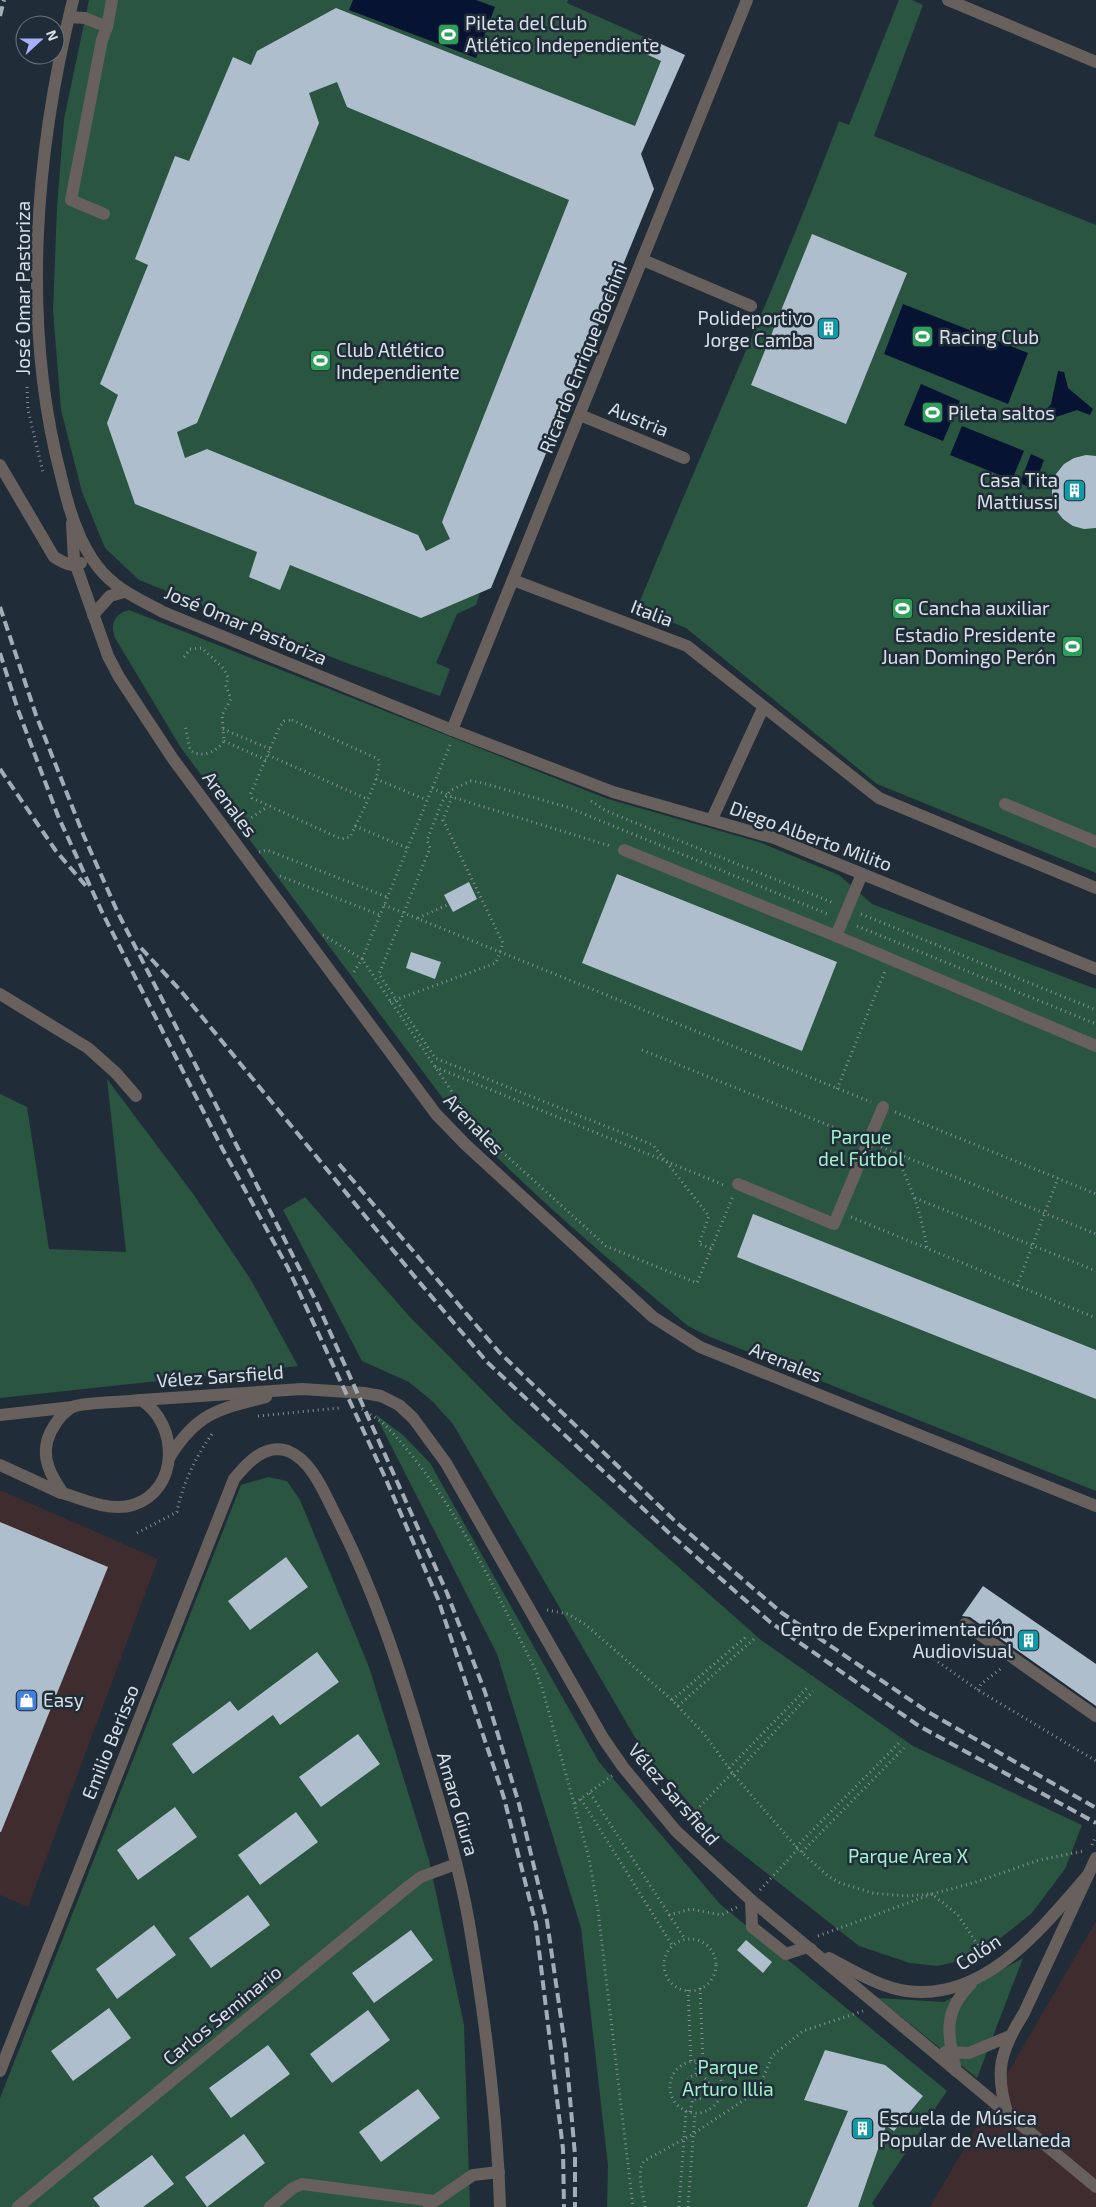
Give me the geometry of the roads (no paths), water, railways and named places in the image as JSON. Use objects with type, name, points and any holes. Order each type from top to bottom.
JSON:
[{"type":"street","name":"José Omar Pastoriza","points":[[73,0],[56,74],[43,166],[38,309],[46,411],[71,513],[93,558],[107,577],[124,592],[163,612],[452,730]]},
{"type":"street","points":[[104,214],[72,200],[102,40],[107,27],[112,0]]},
{"type":"street","name":"Ricardo Enrique Bochini","points":[[452,730],[747,0]]},
{"type":"street","points":[[948,0],[1096,62]]},
{"type":"street","points":[[69,17],[85,18],[107,27]]},
{"type":"street","points":[[643,260],[751,306]]},
{"type":"street","name":"Austria","points":[[580,415],[684,458]]},
{"type":"street","points":[[0,465],[54,557],[67,564],[76,566],[93,558]]},
{"type":"street","name":"Arenales","points":[[71,513],[76,566],[108,656],[119,677],[173,759],[447,1127],[515,1192],[653,1317],[700,1347],[1096,1506]]},
{"type":"street","name":"Italia","points":[[513,580],[687,646],[879,798],[1096,888]]},
{"type":"street","points":[[93,615],[110,596],[124,592]]},
{"type":"street","points":[[712,819],[763,708]]},
{"type":"street","name":"Diego Alberto Milito","points":[[452,730],[613,792],[774,838],[1096,969]]},
{"type":"street","points":[[1005,804],[1096,842]]},
{"type":"street","points":[[624,850],[836,936],[1096,1046]]},
{"type":"street","points":[[836,936],[862,874]]},
{"type":"street","points":[[0,994],[88,1048],[116,1073],[136,1096]]},
{"type":"street","points":[[736,1187],[834,1224],[883,1107]]},
{"type":"street","name":"Vélez Sarsfield","points":[[169,1458],[182,1436],[204,1418],[227,1406],[302,1389]]},
{"type":"street","name":"Vélez Sarsfield","points":[[141,1400],[302,1389],[346,1391],[380,1396],[398,1405],[413,1418],[446,1463],[581,1702],[623,1768],[676,1831],[750,1900],[1096,2187]]},
{"type":"street","points":[[0,1415],[141,1400],[158,1414],[166,1427],[169,1458],[164,1478],[156,1491],[133,1505],[117,1508],[62,1493],[0,1465]]},
{"type":"street","points":[[62,1493],[52,1479],[46,1464],[44,1448],[48,1434],[73,1407]]},
{"type":"street","name":"Amaro Giura","points":[[279,1449],[289,1452],[300,1459],[320,1485],[368,1582],[408,1698],[456,1864],[476,1970],[492,2093],[500,2207]]},
{"type":"street","name":"Emilio Berisso","points":[[0,2071],[234,1479],[256,1456],[269,1450],[279,1449]]},
{"type":"street","points":[[965,1624],[1096,1716]]},
{"type":"street","name":"Colón","points":[[1008,2115],[999,2081],[1000,2067],[1010,2036],[1024,2012],[1096,1858]]},
{"type":"street","name":"Carlos Seminario","points":[[18,2207],[409,1886],[421,1878],[456,1864]]},
{"type":"street","name":"Colón","points":[[804,1945],[890,1987],[906,1991],[944,1990],[972,1982],[994,1968],[1049,1919],[1088,1875]]},
{"type":"street","points":[[750,1900],[752,1927],[786,1954],[804,1945]]},
{"type":"street","points":[[956,2071],[949,2036],[953,2005],[972,1982]]},
{"type":"street","points":[[930,2049],[952,2054],[969,2053],[981,2050],[1010,2036]]},
{"type":"street","points":[[270,2207],[293,2188],[307,2184],[431,2204],[473,2175],[499,2172]]},
{"type":"water","name":"Pileta del Club Atlético Independiente","points":[[353,0],[476,0],[495,7],[476,58],[349,10]]},
{"type":"water","points":[[903,304],[1028,353],[1008,404],[884,354]]},
{"type":"water","points":[[1058,371],[1064,372],[1068,388],[1093,409],[1090,415],[1077,410],[1044,421],[1040,417],[1051,404]]},
{"type":"water","name":"Pileta saltos","points":[[921,384],[960,401],[943,441],[904,425]]},
{"type":"water","points":[[962,426],[1024,451],[1012,480],[950,455]]},
{"type":"water","points":[[1031,454],[1044,460],[1033,489],[1020,483]]},
{"type":"railway","points":[[0,16],[4,0]]},
{"type":"railway","points":[[0,607],[36,715],[83,834],[118,913],[317,1303],[447,1593],[485,1692],[519,1804],[547,1921],[566,2053],[575,2155],[575,2207]]},
{"type":"railway","points":[[0,653],[18,710],[58,816],[102,912],[222,1148],[288,1268],[384,1475],[438,1599],[504,1798],[536,1925],[563,2149],[564,2207]]},
{"type":"railway","points":[[0,769],[56,851],[86,886]]},
{"type":"railway","points":[[141,948],[180,990],[487,1362],[669,1533],[770,1622],[919,1726],[1096,1823]]},
{"type":"railway","points":[[339,1164],[499,1352],[676,1522],[782,1613],[928,1712],[1096,1808]]},
{"type":"place","name":"Pileta del Club Atlético Independiente","points":[[449,34]]},
{"type":"place","name":"Polideportivo Jorge Camba","points":[[829,329]]},
{"type":"place","name":"Racing Club","points":[[923,337]]},
{"type":"place","name":"Club Atlético Independiente","points":[[320,361]]},
{"type":"place","name":"Pileta saltos","points":[[932,413]]},
{"type":"place","name":"Casa Tita Mattiussi","points":[[1074,491]]},
{"type":"place","name":"Cancha auxiliar","points":[[902,608]]},
{"type":"place","name":"Estadio Presidente Juan Domingo Perón","points":[[1072,646]]},
{"type":"place","name":"Centro de Experimentación Audiovisual","points":[[1029,1640]]},
{"type":"place","name":"Easy","points":[[27,1700]]},
{"type":"place","name":"Escuela de Música Popular de Avellaneda","points":[[863,2129]]},
{"type":"park label","name":"Parque del Fútbol","points":[[861,1148]]},
{"type":"park label","name":"Parque Area X","points":[[908,1856]]},
{"type":"park label","name":"Parque Arturo Illia","points":[[728,2078]]}]
